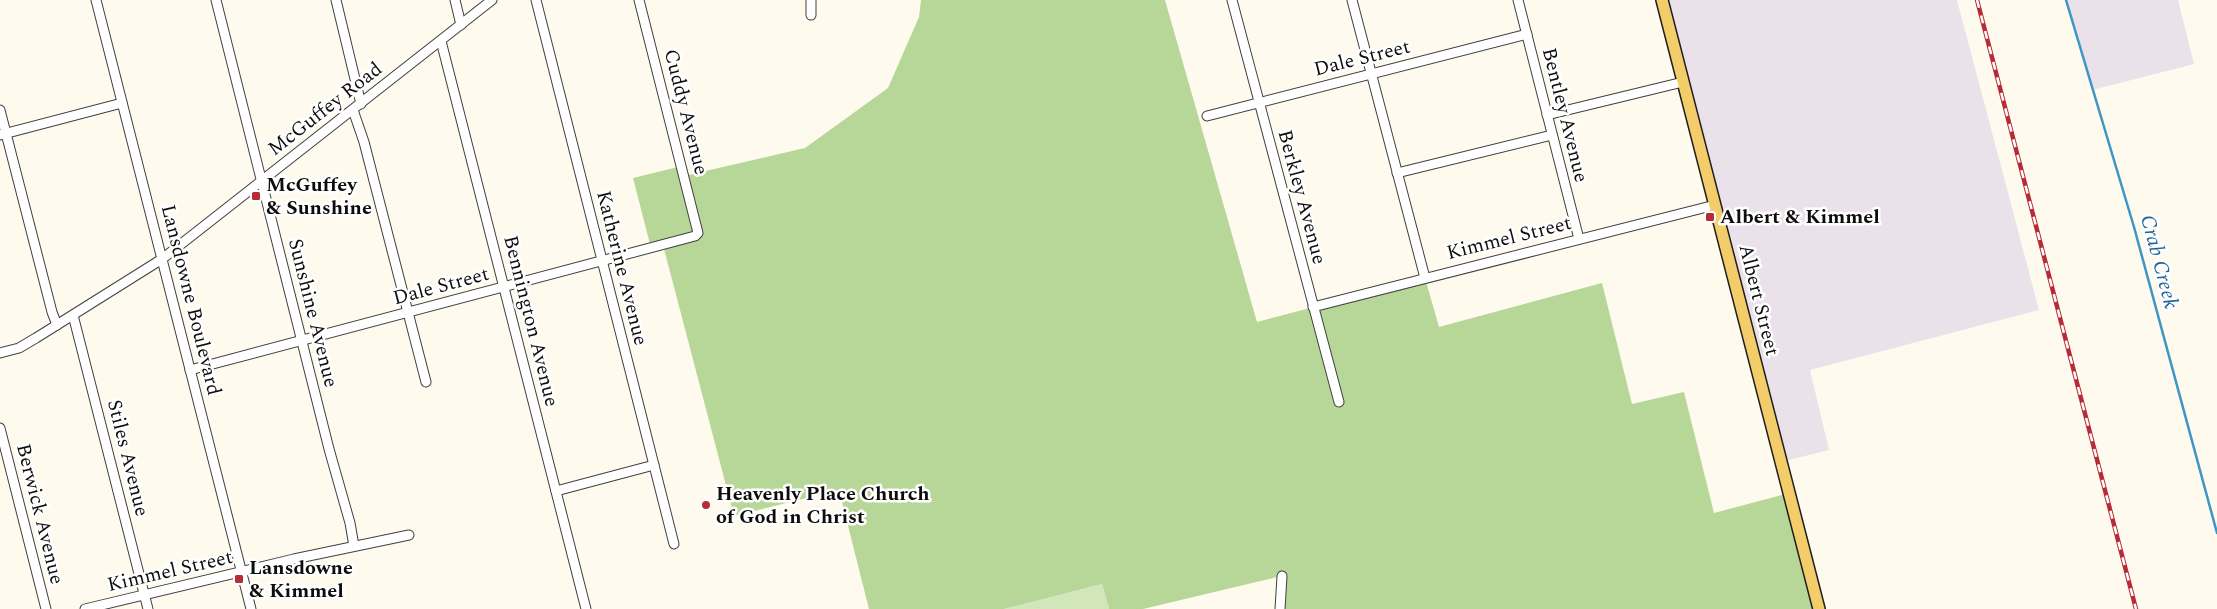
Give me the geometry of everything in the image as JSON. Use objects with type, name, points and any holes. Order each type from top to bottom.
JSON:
[{"type":"main road","name":"Albert Street","points":[[1662,0],[1819,609]]},
{"type":"street","name":"Lansdowne Boulevard","points":[[96,0],[251,609]]},
{"type":"street","name":"Sunshine Avenue","points":[[216,0],[354,546]]},
{"type":"street","points":[[336,0],[361,104]]},
{"type":"street","points":[[455,0],[461,25]]},
{"type":"street","name":"McGuffey Road","points":[[0,353],[19,348],[162,259],[492,0]]},
{"type":"street","name":"Katherine Avenue","points":[[536,0],[674,544]]},
{"type":"street","name":"Cuddy Avenue","points":[[640,0],[698,233]]},
{"type":"street","points":[[811,0],[811,15]]},
{"type":"street","name":"Berkley Avenue","points":[[1232,0],[1339,402]]},
{"type":"street","points":[[1352,0],[1425,278]]},
{"type":"street","name":"Bentley Avenue","points":[[1518,0],[1579,239]]},
{"type":"street","name":"Dale Street","points":[[1207,116],[1526,34]]},
{"type":"street","name":"Bennington Avenue","points":[[441,41],[586,609]]},
{"type":"street","points":[[1547,115],[1683,82]]},
{"type":"street","points":[[3,134],[122,103]]},
{"type":"street","points":[[0,110],[3,134],[57,325]]},
{"type":"street","points":[[353,110],[364,142],[426,382]]},
{"type":"street","points":[[1397,173],[1552,135]]},
{"type":"street","name":"Kimmel Street","points":[[1313,307],[1715,205]]},
{"type":"street","name":"Dale Street","points":[[190,370],[602,262],[695,236],[698,233]]},
{"type":"street","name":"Stiles Avenue","points":[[73,315],[148,609]]},
{"type":"street","name":"Berwick Avenue","points":[[0,428],[46,609]]},
{"type":"street","points":[[556,491],[654,466]]},
{"type":"street","name":"Kimmel Street","points":[[84,609],[409,535]]},
{"type":"street","points":[[1280,609],[1282,576]]},
{"type":"shaded area","points":[[1662,0],[1957,0],[2039,310],[1810,370],[1829,450],[1781,462]]},
{"type":"shaded area","points":[[2066,0],[2178,0],[2194,64],[2092,90]]},
{"type":"green space","points":[[921,0],[1165,0],[1257,322],[1425,278],[1439,327],[1602,283],[1632,404],[1684,392],[1714,513],[1789,493],[1819,609],[1280,609],[1281,576],[1143,609],[1109,609],[1102,584],[1004,609],[869,609],[839,490],[734,516],[663,245],[651,248],[633,178],[682,166],[684,176],[805,148],[888,88],[919,17]]},
{"type":"green space","points":[[1102,584],[1109,609],[1004,609]]},
{"type":"waterway","name":"Crab Creek","points":[[2066,0],[2134,227],[2217,533]]},
{"type":"railway","points":[[1977,0],[2136,609]]},
{"type":"place","name":"McGuffey & Sunshine","points":[[256,196]]},
{"type":"place","name":"Albert & Kimmel","points":[[1710,217]]},
{"type":"place","name":"Heavenly Place Church of God in Christ","points":[[706,505]]},
{"type":"place","name":"Lansdowne & Kimmel","points":[[239,579]]}]
